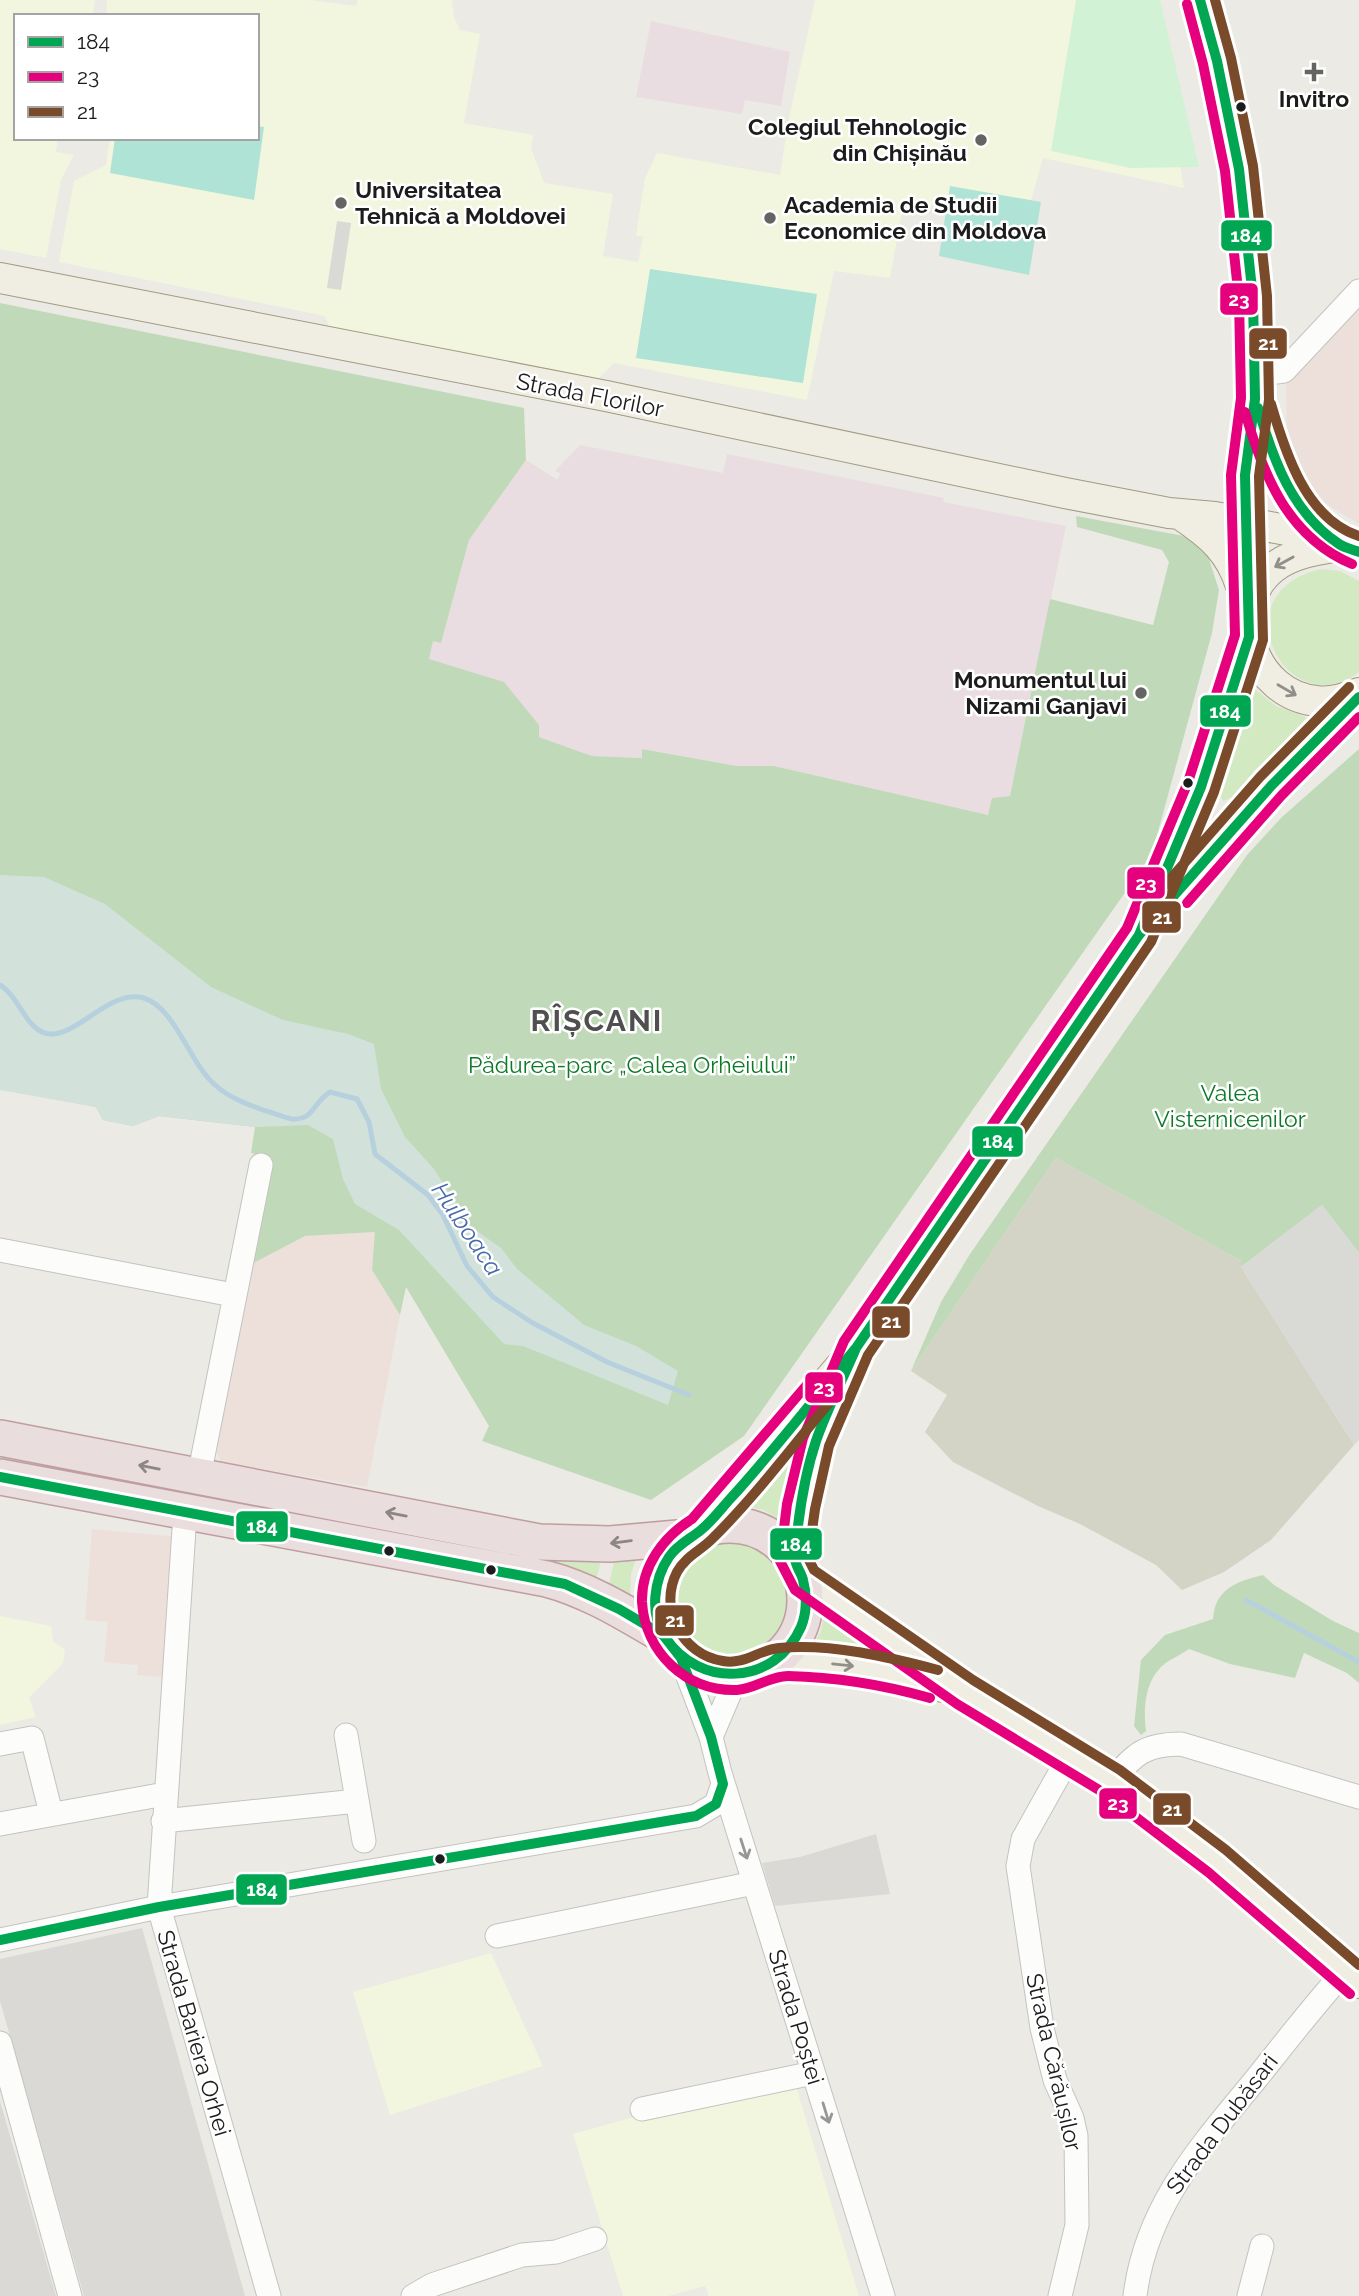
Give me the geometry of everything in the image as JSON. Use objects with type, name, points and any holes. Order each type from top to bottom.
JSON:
[{"type":"highway","points":[[0,1438],[539,1542],[610,1544],[695,1534],[722,1525],[743,1525],[763,1532],[780,1544],[798,1570],[806,1602],[802,1625],[791,1645],[775,1661],[737,1676],[717,1675],[698,1668],[619,1609],[565,1584],[547,1579],[0,1478]]},
{"type":"highway","points":[[672,1646],[656,1608],[657,1581],[669,1556],[695,1534]]},
{"type":"main road","points":[[1200,0],[1217,61],[1245,207],[1253,298],[1255,387],[1245,475],[1249,623]]},
{"type":"main road","name":"Strada Florilor","points":[[0,278],[606,396],[1180,514],[1292,531],[1350,549]]},
{"type":"main road","points":[[1255,387],[1270,451],[1290,493],[1315,524],[1350,549]]},
{"type":"main road","name":"Strada Florilor","points":[[1180,514],[1219,508],[1234,497],[1245,475]]},
{"type":"main road","name":"Strada Florilor","points":[[1180,514],[1212,535],[1227,552],[1249,623],[1256,660],[1272,680],[1292,694],[1317,701],[1340,700],[1359,695]]},
{"type":"main road","points":[[1139,935],[1201,787],[1258,586],[1271,569],[1304,552],[1350,549]]},
{"type":"main road","points":[[695,1534],[856,1348],[1139,935],[1271,786],[1359,695]]},
{"type":"main road","points":[[856,1348],[816,1442],[801,1507],[798,1570],[965,1692],[1112,1781],[1217,1861],[1352,1977]]},
{"type":"main road","points":[[775,1661],[878,1670],[965,1692]]},
{"type":"street","points":[[1255,387],[1284,371],[1359,291]]},
{"type":"street","points":[[198,1476],[261,1165]]},
{"type":"street","points":[[0,1250],[233,1295]]},
{"type":"street","name":"Strada Bariera Orhei","points":[[185,1514],[159,1907],[269,2296]]},
{"type":"street","name":"Strada Poștei","points":[[672,1646],[711,1737],[723,1784],[883,2296]]},
{"type":"street","points":[[711,1737],[737,1676]]},
{"type":"street","points":[[346,1735],[364,1841]]},
{"type":"street","points":[[0,1744],[32,1738],[51,1813]]},
{"type":"street","points":[[1112,1781],[1130,1758],[1142,1750],[1154,1746],[1181,1744],[1359,1797]]},
{"type":"street","name":"Strada Cărăușilor","points":[[1060,2296],[1077,2225],[1076,2136],[1072,2118],[1055,2080],[1042,2028],[1018,1866],[1023,1839],[1070,1755]]},
{"type":"street","points":[[0,1940],[159,1907],[696,1816],[716,1804],[723,1784]]},
{"type":"street","points":[[0,1824],[165,1794]]},
{"type":"street","points":[[163,1821],[357,1801]]},
{"type":"street","points":[[497,1936],[754,1883]]},
{"type":"street","name":"Strada Dubăsari","points":[[1135,2296],[1160,2209],[1196,2152],[1352,1977]]},
{"type":"street","points":[[0,2043],[70,2296]]},
{"type":"street","points":[[642,2109],[813,2073]]},
{"type":"street","points":[[413,2296],[432,2286],[522,2255],[556,2252],[595,2239]]},
{"type":"street","points":[[1249,2296],[1262,2246]]},
{"type":"shaded area","points":[[0,0],[95,0],[93,14],[14,14],[14,140],[58,140],[56,152],[74,155],[61,180],[46,258],[0,249]]},
{"type":"shaded area","points":[[107,0],[311,0],[356,6],[358,0],[452,0],[454,17],[460,30],[480,34],[464,123],[533,135],[531,148],[544,183],[613,194],[603,256],[638,262],[643,237],[636,235],[645,178],[657,153],[780,175],[788,123],[815,0],[1141,0],[1166,84],[1184,188],[1043,158],[1013,264],[950,209],[904,201],[890,278],[834,271],[807,400],[614,363],[596,381],[329,326],[325,316],[59,262],[74,181],[106,165],[110,140],[259,140],[259,14],[106,14]]},
{"type":"shaded area","points":[[1076,0],[1160,0],[1199,167],[1130,168],[1051,151]]},
{"type":"shaded area","points":[[651,21],[790,52],[781,106],[745,100],[742,114],[636,97]]},
{"type":"shaded area","points":[[259,126],[264,127],[254,200],[110,173],[115,140],[259,140]]},
{"type":"shaded area","points":[[950,186],[1041,202],[1029,275],[939,256]]},
{"type":"shaded area","points":[[337,221],[351,223],[341,290],[327,288]]},
{"type":"shaded area","points":[[650,269],[817,294],[803,383],[636,358]]},
{"type":"shaded area","points":[[1359,303],[1359,524],[1318,499],[1293,465],[1287,441],[1286,372]]},
{"type":"shaded area","points":[[580,445],[723,473],[727,454],[1066,526],[1010,796],[988,815],[774,766],[737,766],[643,749],[642,758],[592,756],[539,737],[428,659],[433,641],[441,642],[469,540],[526,460],[558,480],[560,473],[555,471]]},
{"type":"shaded area","points":[[0,875],[44,877],[105,904],[211,987],[283,1020],[348,1034],[374,1044],[381,1089],[405,1137],[434,1169],[471,1227],[501,1248],[517,1269],[584,1325],[636,1346],[678,1371],[668,1405],[523,1346],[504,1344],[399,1230],[355,1204],[343,1179],[333,1139],[308,1125],[256,1127],[159,1116],[133,1126],[103,1120],[96,1107],[0,1090]]},
{"type":"shaded area","points":[[1056,1158],[1241,1261],[1241,1267],[1354,1445],[1271,1540],[1224,1572],[1182,1590],[1156,1565],[1080,1524],[1038,1506],[953,1462],[925,1432],[947,1395],[911,1371]]},
{"type":"shaded area","points":[[1322,1205],[1359,1253],[1359,1440],[1354,1445],[1241,1267]]},
{"type":"shaded area","points":[[376,1232],[372,1270],[400,1315],[367,1487],[221,1462],[212,1442],[248,1266],[305,1236]]},
{"type":"shaded area","points":[[92,1529],[178,1537],[167,1677],[137,1675],[138,1665],[104,1662],[108,1622],[85,1620]]},
{"type":"shaded area","points":[[0,1616],[51,1626],[53,1641],[65,1650],[63,1663],[29,1698],[36,1717],[0,1725]]},
{"type":"shaded area","points":[[876,1834],[890,1894],[775,1906],[762,1863],[800,1857]]},
{"type":"shaded area","points":[[142,1928],[245,2296],[84,2296],[0,2001],[0,1959]]},
{"type":"shaded area","points":[[491,1953],[543,2066],[390,2115],[353,1992]]},
{"type":"shaded area","points":[[792,2073],[859,2296],[709,2296],[705,2286],[668,2296],[623,2296],[573,2134]]},
{"type":"shaded area","points":[[0,2101],[56,2296],[0,2296]]},
{"type":"green space","name":"Pădurea-parc „Calea Orheiului”","points":[[0,303],[524,408],[526,460],[469,540],[441,643],[433,641],[429,659],[504,682],[539,725],[539,737],[592,756],[642,758],[642,749],[737,766],[774,766],[988,815],[992,798],[1010,796],[1050,599],[1153,625],[1169,562],[1162,550],[1077,527],[1076,516],[1184,536],[1199,545],[1208,556],[1219,590],[1212,633],[1152,854],[744,1436],[651,1500],[482,1441],[489,1426],[406,1287],[400,1315],[372,1270],[375,1232],[305,1236],[248,1266],[272,1158],[251,1153],[255,1127],[159,1116],[133,1126],[103,1120],[96,1107],[0,1089]]},
{"type":"green space","points":[[1322,569],[1340,571],[1359,581],[1359,672],[1332,684],[1308,682],[1288,669],[1274,649],[1268,626],[1273,602],[1290,582]]},
{"type":"green space","points":[[1251,686],[1276,706],[1305,717],[1309,723],[1231,798],[1223,801],[1218,792]]},
{"type":"green space","name":"Valea Visternicenilor","points":[[1359,749],[1359,1253],[1322,1205],[1241,1267],[1241,1261],[1056,1158],[911,1371],[941,1302],[970,1254],[1247,855],[1282,817]]},
{"type":"green space","points":[[0,1454],[602,1557],[595,1584],[0,1463]]},
{"type":"green space","points":[[792,1455],[781,1521],[764,1510],[744,1506]]},
{"type":"green space","points":[[731,1542],[753,1546],[772,1559],[785,1578],[789,1600],[785,1622],[772,1641],[753,1654],[731,1658],[709,1654],[690,1641],[677,1622],[673,1600],[677,1578],[690,1559],[709,1546]]},
{"type":"green space","points":[[638,1553],[631,1574],[630,1601],[608,1589],[615,1557]]},
{"type":"green space","points":[[1263,1575],[1274,1585],[1333,1621],[1359,1633],[1359,1683],[1347,1673],[1304,1653],[1295,1678],[1230,1664],[1189,1649],[1164,1664],[1151,1681],[1145,1705],[1146,1731],[1141,1735],[1134,1726],[1141,1660],[1165,1635],[1213,1619],[1218,1600],[1229,1588],[1244,1580]]},
{"type":"green space","points":[[825,1608],[893,1656],[851,1649],[810,1648],[821,1632]]},
{"type":"waterway","name":"Hulboaca","points":[[0,985],[35,1028],[53,1034],[65,1031],[117,1001],[130,997],[144,998],[165,1013],[205,1075],[222,1091],[250,1105],[291,1119],[299,1119],[309,1114],[330,1092],[357,1099],[369,1122],[375,1154],[428,1195],[443,1215],[467,1266],[493,1297],[531,1322],[607,1362],[689,1395]]},
{"type":"waterway","name":"Hulboaca","points":[[1246,1600],[1359,1662]]},
{"type":"transit line","name":"184","points":[[1139,935],[1201,787],[1249,637],[1245,475],[1255,399],[1253,298],[1239,169],[1217,61],[1200,0]]},
{"type":"transit line","name":"21","points":[[1215,0],[1231,58],[1253,166],[1267,296],[1269,400],[1259,476],[1263,640],[1214,792],[1151,942],[868,1355],[829,1446],[815,1509],[808,1558],[814,1570],[973,1680],[1120,1770],[1226,1850],[1359,1965]]},
{"type":"transit line","name":"23","points":[[1187,4],[1203,64],[1225,171],[1239,299],[1241,398],[1231,475],[1235,635],[1188,782],[1127,928],[844,1341],[803,1438],[787,1504],[780,1561],[795,1590],[957,1704],[1104,1793],[1208,1872],[1350,1994]]},
{"type":"transit line","name":"21","points":[[1271,404],[1300,482],[1325,515],[1359,536]]},
{"type":"transit line","name":"184","points":[[1258,408],[1270,446],[1286,484],[1297,501],[1323,531],[1341,545],[1359,552]]},
{"type":"transit line","name":"23","points":[[1245,412],[1260,459],[1281,502],[1311,538],[1352,564]]},
{"type":"transit line","name":"21","points":[[1165,885],[1260,777],[1349,687]]},
{"type":"transit line","name":"184","points":[[1139,935],[1271,786],[1359,697]]},
{"type":"transit line","name":"23","points":[[1187,903],[1281,796],[1359,717]]},
{"type":"transit line","name":"184","points":[[856,1348],[1139,935]]},
{"type":"transit line","name":"184","points":[[856,1348],[1139,935]]},
{"type":"transit line","name":"184","points":[[856,1348],[820,1429],[805,1483],[795,1556],[805,1592],[801,1627],[789,1647],[774,1661],[756,1670],[736,1674],[697,1666],[680,1654],[660,1628],[655,1597],[664,1566],[676,1549],[709,1523],[746,1481],[856,1348]]},
{"type":"transit line","name":"23","points":[[812,1379],[692,1519],[681,1526],[656,1554],[645,1577],[642,1602],[651,1637],[672,1666],[685,1676],[718,1689],[744,1689],[788,1676],[860,1682],[930,1698]]},
{"type":"transit line","name":"21","points":[[834,1397],[744,1505],[712,1539],[681,1566],[672,1586],[672,1615],[685,1640],[696,1650],[723,1661],[738,1661],[765,1651],[798,1647],[839,1649],[938,1670]]},
{"type":"transit line","name":"184","points":[[0,1477],[565,1584],[619,1609],[663,1635],[681,1658],[711,1737],[723,1784],[716,1804],[696,1816],[159,1907],[0,1940]]},
{"type":"place","name":"Invitro","points":[[1314,72]]},
{"type":"place","name":"Colegiul Tehnologic din Chișinău","points":[[981,140]]},
{"type":"place","name":"Universitatea Tehnică a Moldovei","points":[[341,203]]},
{"type":"place","name":"Academia de Studii Economice din Moldova","points":[[770,218]]},
{"type":"place","name":"Monumentul lui Nizami Ganjavi","points":[[1141,693]]},
{"type":"district","name":"RÎȘCANI","points":[[597,1021]]}]
